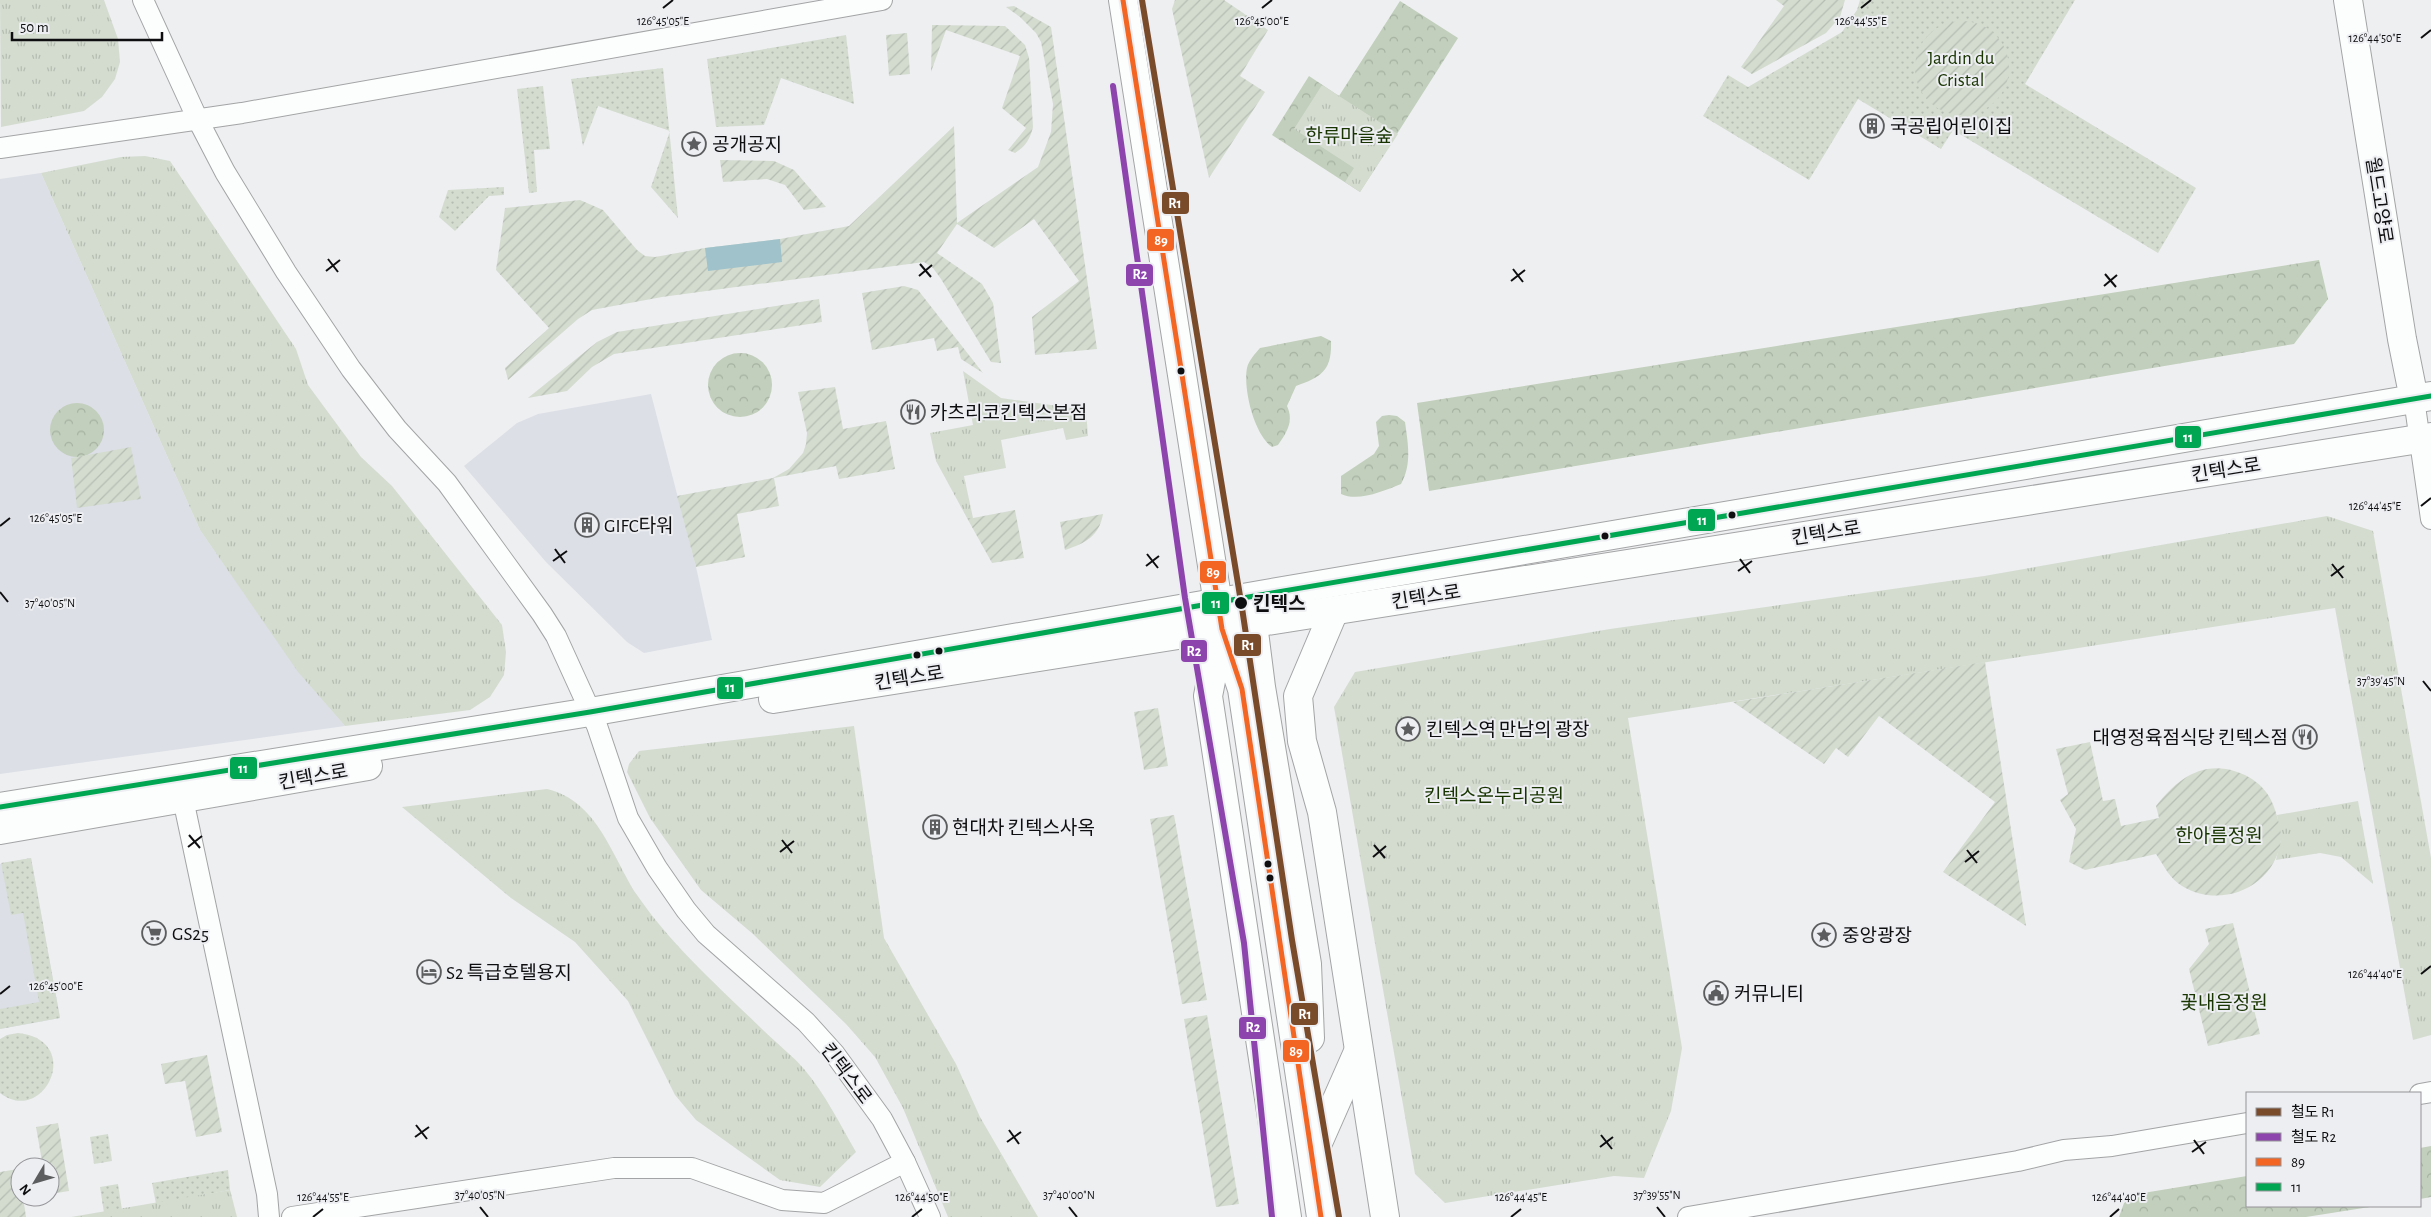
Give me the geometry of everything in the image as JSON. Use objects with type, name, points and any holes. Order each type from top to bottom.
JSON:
[{"type":"main road","points":[[1123,0],[1222,629],[1242,689],[1321,1217]]},
{"type":"main road","name":"월드고양로","points":[[2348,0],[2402,340],[2422,397]]},
{"type":"main road","name":"킨텍스로","points":[[0,830],[183,798],[1218,602],[2422,397]]},
{"type":"main road","name":"킨텍스로","points":[[0,806],[1222,629],[2425,438]]},
{"type":"main road","points":[[1334,611],[1298,696],[1302,742],[1322,812],[1385,1217]]},
{"type":"main road","points":[[1253,624],[1261,687],[1308,964],[1309,1074],[1313,1154]]},
{"type":"main road","points":[[1222,629],[1208,696],[1287,1217]]},
{"type":"main road","points":[[1313,1154],[1358,1052]]},
{"type":"street","points":[[143,0],[198,120],[256,225],[324,330],[397,429],[447,483],[542,614],[556,636],[594,719]]},
{"type":"street","points":[[0,148],[198,120],[882,0]]},
{"type":"street","points":[[2422,397],[2431,519]]},
{"type":"street","name":"킨텍스로","points":[[594,719],[628,818],[657,868],[686,910],[727,955],[812,1028],[834,1053],[882,1120],[905,1162],[930,1217]]},
{"type":"street","points":[[183,798],[267,1194],[269,1217]]},
{"type":"street","points":[[1688,1217],[2018,1161],[2064,1150],[2112,1146],[2246,1123]]},
{"type":"street","points":[[292,1217],[614,1168],[692,1168],[782,1200],[824,1203],[905,1162]]},
{"type":"shaded area","points":[[41,173],[200,530],[302,676],[345,726],[0,774],[0,179]]},
{"type":"shaded area","points":[[651,394],[696,567],[712,640],[644,653],[627,642],[546,562],[464,466],[517,423],[538,414]]},
{"type":"shaded area","points":[[31,858],[60,1018],[0,1029],[0,864]]},
{"type":"green space","points":[[0,0],[104,0],[118,39],[120,62],[115,79],[102,97],[84,111],[1,127]]},
{"type":"green space","points":[[1175,0],[1224,0],[1268,30],[1240,76],[1265,92],[1209,178],[1172,9]]},
{"type":"green space","points":[[1776,0],[1845,0],[1840,17],[1826,33],[1752,74],[1741,67],[1784,6]]},
{"type":"green space","points":[[1860,0],[2075,0],[2025,84],[2196,188],[2158,253],[1953,130],[1941,149],[1858,99],[1809,180],[1703,116],[1728,75],[1748,87],[1842,32],[1857,10]]},
{"type":"green space","name":"한류마을숲","points":[[1400,1],[1458,38],[1360,192],[1272,135],[1309,76],[1339,96]]},
{"type":"green space","points":[[1014,6],[1051,27],[1097,349],[1035,355],[1032,317],[1079,281],[1034,219],[994,248],[957,224],[937,253],[982,284],[993,303],[1001,363],[991,362],[941,279],[933,268],[924,262],[662,297],[592,310],[578,319],[508,380],[505,368],[549,328],[496,270],[505,208],[580,200],[603,210],[637,250],[645,256],[655,257],[705,248],[780,239],[849,226],[954,126],[957,223],[1038,167],[1051,132],[1053,104],[1041,42],[1036,33],[1020,17],[1006,7]]},
{"type":"green space","name":"Jardin du Cristal","points":[[1962,21],[1980,24],[1995,35],[2006,50],[2009,68],[2006,86],[1995,101],[1980,112],[1962,115],[1944,112],[1929,101],[1918,86],[1915,68],[1918,50],[1929,35],[1944,24]]},
{"type":"green space","points":[[932,25],[1005,26],[1025,45],[1029,58],[1033,127],[1027,142],[1015,153],[1008,150],[1026,128],[1002,108],[1020,56],[946,30],[931,72]]},
{"type":"green space","points":[[907,33],[910,74],[889,76],[886,35]]},
{"type":"green space","points":[[846,35],[854,104],[781,78],[764,125],[716,127],[707,59]]},
{"type":"green space","points":[[663,68],[669,131],[598,106],[583,146],[571,79]]},
{"type":"green space","points":[[1322,85],[1398,134],[1360,192],[1345,182],[1354,168],[1294,129]]},
{"type":"green space","points":[[543,86],[550,149],[534,150],[537,192],[529,193],[517,89]]},
{"type":"green space","points":[[669,133],[678,218],[651,187]]},
{"type":"green space","points":[[145,156],[170,161],[296,349],[308,385],[361,457],[392,486],[502,625],[506,652],[504,675],[490,697],[470,710],[345,726],[298,672],[200,530],[41,173],[121,157]]},
{"type":"green space","points":[[720,160],[774,161],[794,170],[826,207],[804,210],[785,185],[767,179],[723,182]]},
{"type":"green space","points":[[504,187],[504,195],[489,196],[455,231],[439,217],[448,190]]},
{"type":"green space","points":[[2319,260],[2328,299],[2294,344],[1429,491],[1417,403]]},
{"type":"green space","points":[[904,286],[918,290],[983,373],[961,359],[958,347],[937,351],[934,338],[872,350],[862,293]]},
{"type":"green space","points":[[819,299],[822,322],[614,354],[592,367],[567,391],[528,398],[597,342],[617,332]]},
{"type":"green space","points":[[1321,336],[1331,341],[1330,359],[1327,366],[1324,371],[1313,379],[1296,386],[1287,406],[1290,422],[1278,445],[1272,447],[1260,432],[1251,410],[1246,377],[1248,365],[1260,348]]},
{"type":"green space","points":[[740,353],[758,359],[766,367],[772,385],[766,403],[758,411],[740,417],[722,411],[714,403],[708,385],[714,367],[722,359]]},
{"type":"green space","points":[[963,371],[1001,398],[1086,410],[1088,436],[1066,440],[1063,428],[1001,440],[1006,468],[964,476],[973,518],[967,518],[936,461],[930,433],[973,425]]},
{"type":"green space","points":[[835,387],[843,429],[886,421],[895,469],[839,479],[836,466],[774,478],[779,506],[737,514],[745,557],[696,567],[677,496],[773,478],[789,469],[803,453],[806,444],[807,433],[798,392]]},
{"type":"green space","points":[[72,403],[82,403],[92,407],[100,415],[104,430],[100,445],[92,453],[82,457],[72,457],[62,453],[54,445],[50,435],[50,425],[54,415],[62,407]]},
{"type":"green space","points":[[1382,416],[1397,416],[1405,422],[1408,461],[1401,484],[1363,496],[1355,497],[1341,494],[1341,476],[1374,454],[1379,446],[1376,422]]},
{"type":"green space","points":[[131,447],[141,499],[77,508],[71,458]]},
{"type":"green space","points":[[1015,510],[1024,558],[992,563],[967,518]]},
{"type":"green space","points":[[1103,514],[1098,528],[1090,538],[1079,545],[1065,550],[1060,522]]},
{"type":"green space","name":"킨텍스온누리공원","points":[[2327,516],[2373,531],[2431,858],[2431,1035],[2413,1040],[2335,608],[1628,718],[1682,1048],[1671,1111],[1644,1178],[1614,1176],[1445,1203],[1415,1174],[1334,707],[1355,672],[1610,629],[1984,576]]},
{"type":"green space","points":[[1985,662],[2026,926],[1943,872],[1995,802],[1879,716],[1848,757],[1836,748],[1824,764],[1733,702]]},
{"type":"green space","points":[[1158,708],[1168,766],[1144,770],[1134,712]]},
{"type":"green space","points":[[854,726],[884,938],[956,1064],[980,1117],[1038,1217],[948,1217],[903,1108],[875,1057],[846,1024],[753,934],[701,890],[650,818],[627,772],[629,764],[639,751]]},
{"type":"green space","name":"한아름정원","points":[[2090,742],[2103,801],[2115,799],[2121,826],[2159,818],[2156,806],[2178,783],[2195,772],[2215,768],[2226,769],[2249,777],[2256,782],[2271,800],[2281,832],[2277,856],[2268,870],[2257,882],[2244,890],[2213,896],[2197,893],[2182,886],[2174,880],[2156,854],[2085,870],[2069,862],[2076,829],[2060,800],[2068,794],[2056,749]]},
{"type":"green space","points":[[547,789],[564,795],[579,805],[591,818],[602,832],[637,895],[665,932],[713,982],[799,1064],[819,1089],[856,1152],[820,1187],[780,1180],[696,1120],[675,1095],[628,1001],[575,942],[511,898],[402,807]]},
{"type":"green space","points":[[2358,801],[2373,884],[2341,857],[2320,853],[2276,860],[2281,839],[2277,815]]},
{"type":"green space","points":[[1174,815],[1207,1000],[1182,1004],[1150,819]]},
{"type":"green space","points":[[31,858],[60,1018],[0,1029],[0,1009],[39,1002],[23,913],[11,915],[1,863]]},
{"type":"green space","name":"꽃내음정원","points":[[2233,923],[2260,1034],[2208,1046],[2189,969],[2209,944],[2205,929]]},
{"type":"green space","points":[[1207,1015],[1239,1204],[1216,1207],[1184,1019]]},
{"type":"green space","points":[[18,1033],[38,1039],[50,1050],[53,1064],[51,1078],[43,1091],[31,1099],[16,1100],[0,1093],[0,1039],[7,1035]]},
{"type":"green space","points":[[207,1055],[222,1132],[196,1137],[185,1081],[165,1084],[161,1064]]},
{"type":"green space","points":[[58,1123],[69,1191],[60,1192],[60,1157],[41,1157],[36,1127]]},
{"type":"green space","points":[[108,1134],[112,1161],[94,1164],[90,1137]]},
{"type":"green space","points":[[2431,1146],[2431,1197],[2421,1199],[2421,1148]]},
{"type":"green space","points":[[10,1170],[10,1207],[24,1207],[26,1217],[0,1217],[0,1172]]},
{"type":"green space","points":[[228,1170],[230,1190],[156,1204],[152,1183]]},
{"type":"green space","points":[[2246,1176],[2246,1207],[2370,1207],[2306,1217],[2119,1217],[2124,1203],[2137,1194]]},
{"type":"green space","points":[[118,1184],[122,1210],[104,1213],[100,1187]]},
{"type":"green space","points":[[230,1190],[237,1217],[71,1217]]},
{"type":"water","points":[[780,239],[782,262],[708,271],[705,248]]},
{"type":"rail line","name":"R1","points":[[1142,0],[1242,608],[1292,940],[1339,1217]]},
{"type":"rail line","name":"R2","points":[[1113,86],[1185,598],[1244,943],[1272,1217]]},
{"type":"transit line","name":"89","points":[[1123,0],[1222,629],[1242,689],[1321,1217]]},
{"type":"transit line","name":"11","points":[[0,807],[590,712],[1260,595],[2431,396]]},
{"type":"place","name":"국공립어린이집","points":[[1872,126]]},
{"type":"place","name":"공개공지","points":[[694,144]]},
{"type":"place","name":"카츠리코킨텍스본점","points":[[913,412]]},
{"type":"place","name":"GIFC타워","points":[[587,525]]},
{"type":"place","name":"킨텍스","points":[[1241,603]]},
{"type":"place","name":"킨텍스역 만남의 광장","points":[[1408,729]]},
{"type":"place","name":"대영정육점식당 킨텍스점","points":[[2305,737]]},
{"type":"place","name":"현대차 킨텍스사옥","points":[[935,827]]},
{"type":"place","name":"GS25","points":[[154,933]]},
{"type":"place","name":"중앙광장","points":[[1824,935]]},
{"type":"place","name":"S2 특급호텔용지","points":[[429,972]]},
{"type":"place","name":"커뮤니티","points":[[1716,993]]}]
